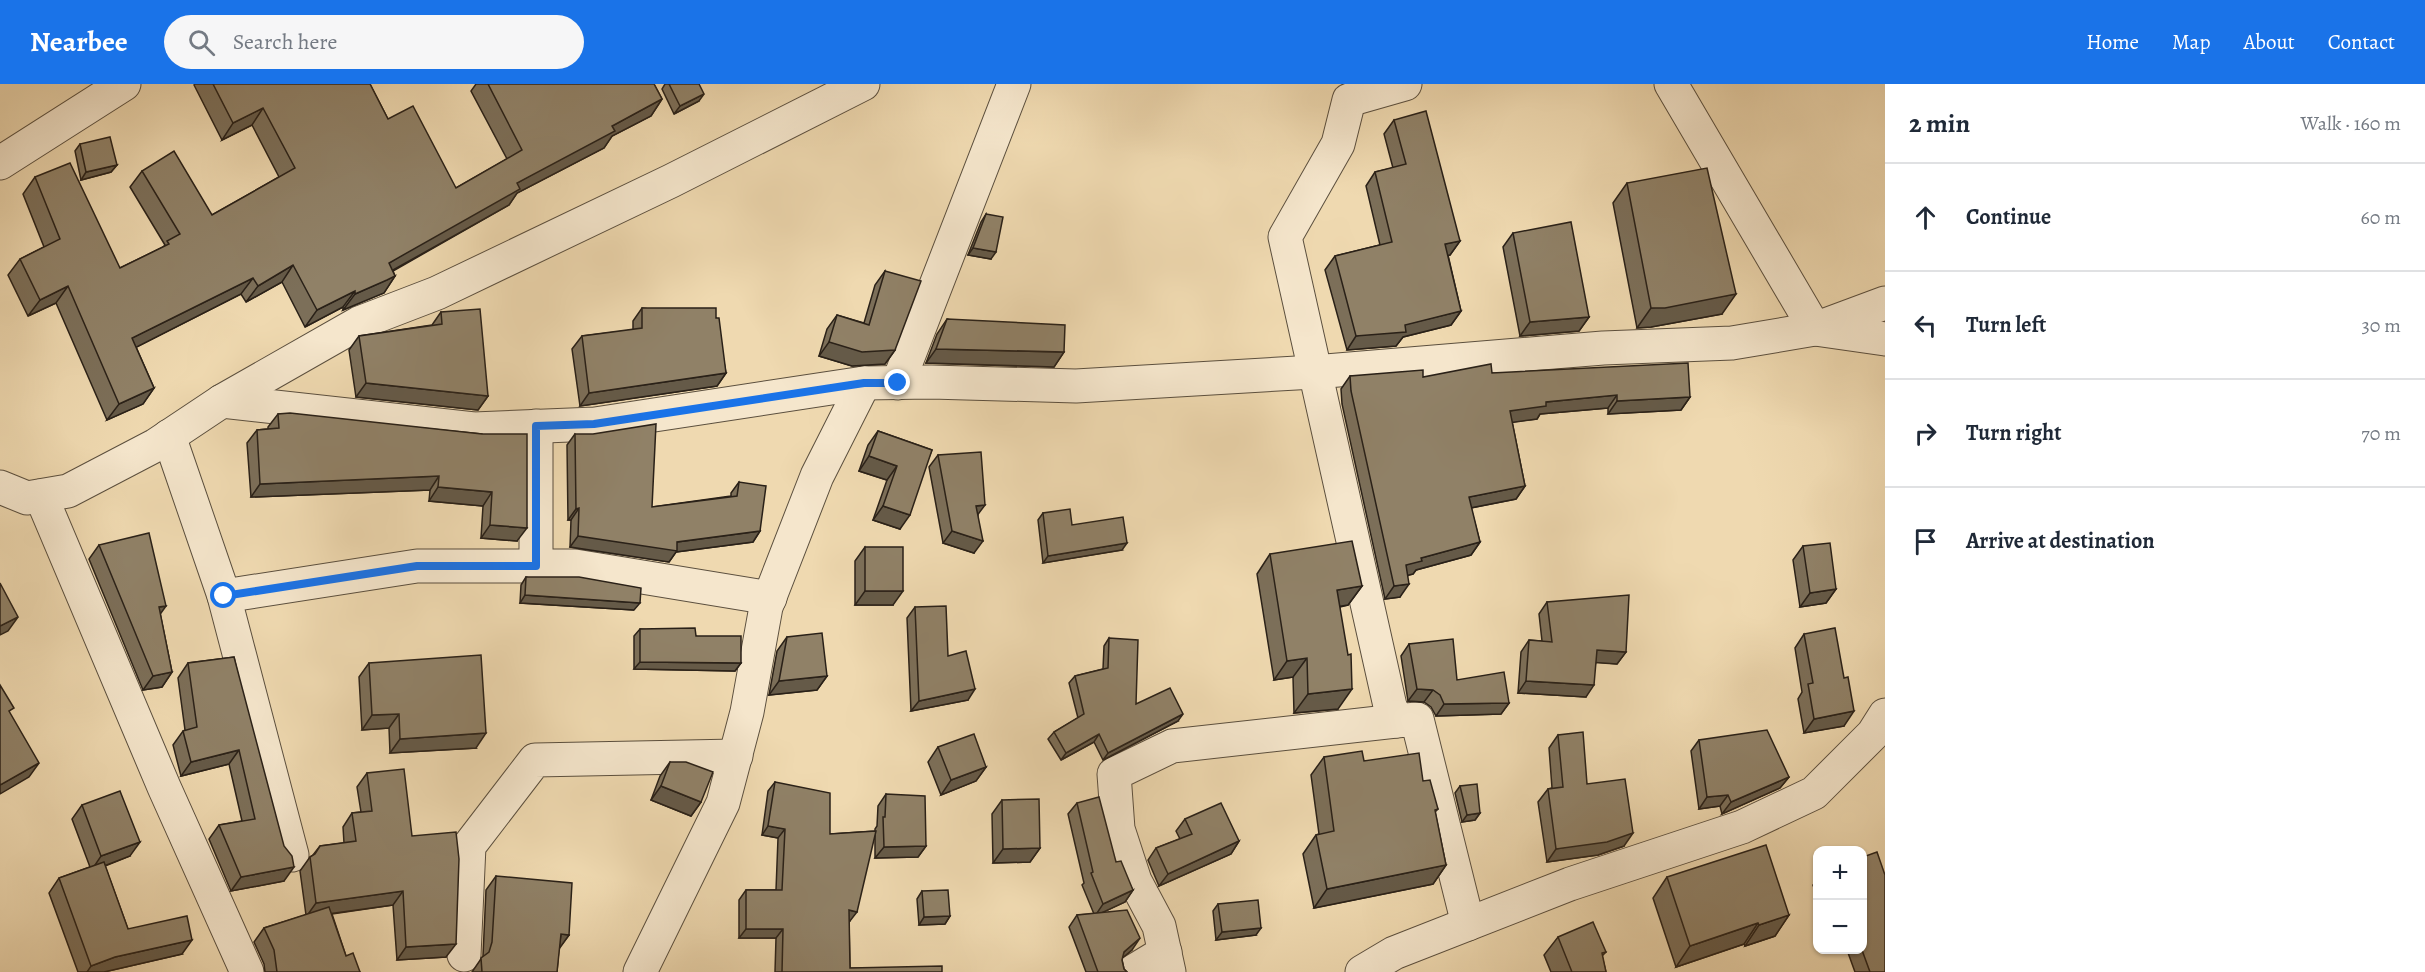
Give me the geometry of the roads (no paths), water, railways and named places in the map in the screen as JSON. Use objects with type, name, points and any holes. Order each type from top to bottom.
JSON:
[{"type":"street","points":[[0,163],[124,84]]},
{"type":"street","points":[[0,487],[27,498],[68,491],[169,436],[222,401],[359,323],[437,292],[671,181],[863,84]]},
{"type":"street","points":[[898,383],[1014,84]]},
{"type":"street","points":[[1396,721],[1390,706],[1285,237],[1338,144],[1349,100],[1405,84]]},
{"type":"street","points":[[1671,84],[1815,329]]},
{"type":"street","points":[[222,401],[474,429],[594,424],[864,383],[1076,386],[1314,372],[1603,348],[1732,343],[1815,329],[1885,303]]},
{"type":"street","points":[[1815,329],[1885,339]]},
{"type":"street","points":[[640,972],[723,803],[747,712],[770,598],[817,476],[864,383]]},
{"type":"street","points":[[536,426],[536,566]]},
{"type":"street","points":[[169,436],[224,596],[292,855]]},
{"type":"street","points":[[41,496],[164,787],[247,972]]},
{"type":"street","points":[[224,596],[417,566],[574,566],[770,598]]},
{"type":"street","points":[[1362,972],[1394,953],[1570,884],[1742,826],[1814,794],[1873,734],[1885,715]]},
{"type":"street","points":[[1132,972],[1167,962],[1159,926],[1135,881],[1118,829],[1114,774],[1172,746],[1417,719],[1468,924]]},
{"type":"street","points":[[464,956],[469,846],[535,760],[736,756]]}]
